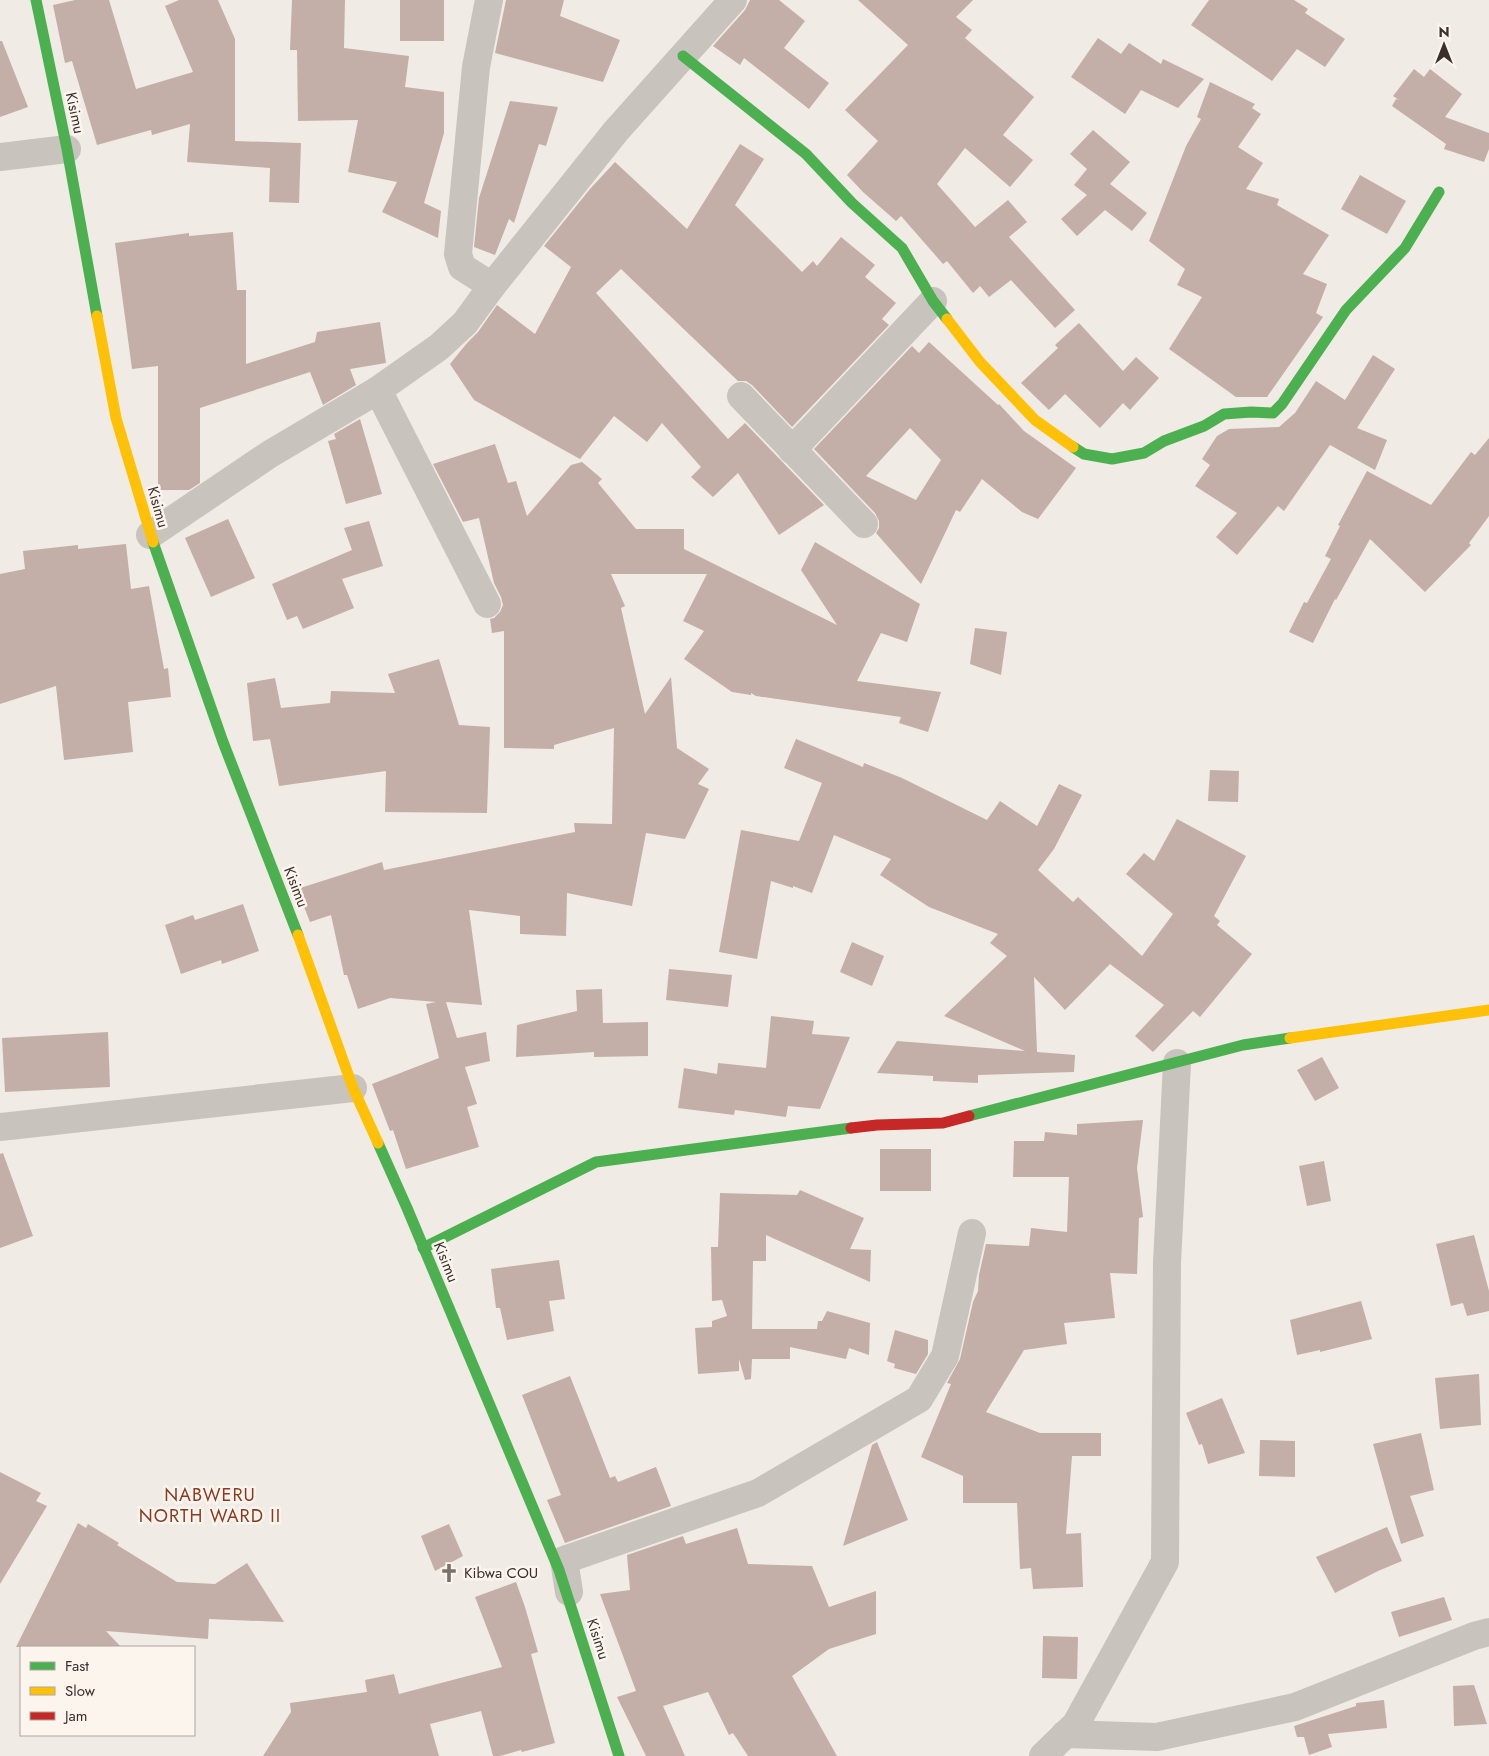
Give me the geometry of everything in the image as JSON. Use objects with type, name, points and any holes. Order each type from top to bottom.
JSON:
[{"type":"street","name":"Kisimu","points":[[36,0],[67,149],[116,418],[150,535],[223,742],[293,921],[353,1088],[424,1248],[470,1361],[560,1570],[619,1756]]},
{"type":"street","points":[[489,0],[476,67],[458,254],[462,267],[492,286]]},
{"type":"street","points":[[150,535],[270,454],[378,390],[439,347],[465,323],[492,286],[616,130],[733,0]]},
{"type":"street","points":[[683,56],[779,130],[806,154],[852,203],[902,248],[933,302],[980,362],[1035,420],[1084,454],[1112,459],[1144,453],[1164,441],[1204,426],[1224,414],[1273,413],[1282,404],[1346,310],[1405,248],[1439,192]]},
{"type":"street","points":[[0,156],[67,149]]},
{"type":"street","points":[[792,450],[933,302]]},
{"type":"street","points":[[378,390],[487,604]]},
{"type":"street","points":[[742,396],[864,524]]},
{"type":"street","points":[[424,1248],[596,1162],[877,1125],[943,1123],[1243,1046],[1489,1010]]},
{"type":"street","points":[[1043,1756],[1076,1724],[1165,1562],[1167,1263],[1177,1063]]},
{"type":"street","points":[[0,1127],[353,1088]]},
{"type":"street","points":[[570,1603],[564,1560],[758,1493],[919,1399],[946,1356],[972,1232]]},
{"type":"street","points":[[1065,1734],[1157,1737],[1295,1707],[1474,1636],[1489,1632]]},
{"type":"building","points":[[75,0],[109,0],[136,89],[193,72],[165,6],[179,0],[218,0],[235,39],[235,141],[301,143],[299,203],[269,202],[270,168],[187,162],[190,124],[152,135],[151,130],[97,145],[72,61],[65,63],[53,5]]},
{"type":"building","points":[[292,0],[345,0],[344,48],[409,56],[405,87],[444,92],[444,133],[424,203],[441,211],[438,238],[382,212],[397,182],[348,172],[358,120],[298,121],[297,50],[290,50]]},
{"type":"building","points":[[400,0],[444,0],[444,41],[400,41]]},
{"type":"building","points":[[506,0],[564,0],[560,16],[620,40],[603,82],[495,53]]},
{"type":"building","points":[[750,0],[779,0],[805,21],[784,48],[829,83],[809,109],[744,58],[740,65],[713,46],[745,10]]},
{"type":"building","points":[[858,0],[973,0],[956,17],[972,30],[965,38],[1034,97],[1003,135],[1033,160],[1010,187],[965,148],[937,184],[975,227],[1008,200],[1027,222],[1009,237],[1075,310],[1055,328],[1011,280],[989,297],[980,286],[973,293],[947,261],[943,264],[901,216],[896,221],[847,175],[878,141],[845,110],[908,45]]},
{"type":"building","points":[[1209,0],[1294,0],[1308,9],[1305,13],[1345,39],[1325,67],[1297,49],[1272,81],[1191,25]]},
{"type":"building","points":[[1098,38],[1121,54],[1129,43],[1161,64],[1163,59],[1204,79],[1178,108],[1141,90],[1125,114],[1071,77]]},
{"type":"building","points":[[0,41],[2,41],[28,107],[0,117]]},
{"type":"building","points":[[1414,69],[1424,77],[1430,69],[1462,94],[1445,117],[1489,133],[1489,149],[1484,162],[1444,149],[1446,144],[1392,106],[1396,99],[1399,100],[1393,96]]},
{"type":"building","points":[[1210,82],[1255,104],[1252,108],[1261,114],[1238,147],[1263,163],[1246,189],[1279,199],[1277,205],[1329,235],[1303,274],[1327,284],[1316,313],[1323,317],[1267,397],[1236,397],[1169,349],[1202,297],[1177,285],[1185,269],[1149,241],[1186,146],[1201,119],[1197,117]]},
{"type":"building","points":[[510,101],[558,107],[546,146],[539,144],[514,223],[509,219],[495,255],[474,247],[479,198]]},
{"type":"building","points":[[1093,130],[1130,162],[1110,184],[1147,213],[1132,231],[1105,210],[1077,236],[1061,219],[1087,195],[1074,185],[1087,169],[1070,154]]},
{"type":"building","points":[[740,144],[764,159],[735,205],[802,272],[813,261],[817,266],[841,237],[875,265],[865,277],[896,303],[882,319],[889,325],[792,427],[752,385],[746,381],[738,381],[621,269],[596,293],[728,439],[745,423],[824,505],[779,535],[738,473],[713,497],[691,477],[701,467],[662,423],[647,442],[614,416],[580,459],[474,400],[450,364],[478,332],[497,305],[535,334],[571,267],[544,246],[590,189],[615,162],[687,229]]},
{"type":"building","points":[[1360,175],[1406,201],[1387,234],[1341,209]]},
{"type":"building","points":[[233,232],[237,290],[246,290],[246,364],[315,342],[317,332],[380,322],[386,363],[350,369],[356,385],[323,405],[310,372],[200,408],[200,483],[189,490],[158,490],[158,366],[132,369],[115,243],[189,233],[189,236]]},
{"type":"building","points":[[1079,323],[1123,371],[1136,357],[1159,378],[1130,410],[1123,403],[1100,428],[1065,394],[1049,410],[1021,383],[1058,348],[1055,345]]},
{"type":"building","points":[[929,342],[999,404],[1024,431],[1076,468],[1038,519],[1022,512],[982,479],[960,512],[956,510],[921,584],[876,533],[879,528],[879,521],[875,513],[814,449],[912,346],[919,353]],"holes":[[[910,428],[941,460],[916,500],[866,476]]]},
{"type":"building","points":[[1373,355],[1395,369],[1357,428],[1387,440],[1375,470],[1330,445],[1284,511],[1278,506],[1237,555],[1216,537],[1237,513],[1195,486],[1210,465],[1202,459],[1217,436],[1229,429],[1279,427],[1295,413],[1316,381],[1345,400]]},
{"type":"building","points":[[360,419],[382,494],[346,504],[328,441],[336,439],[334,434]]},
{"type":"building","points":[[1489,438],[1489,516],[1469,543],[1471,545],[1425,592],[1370,539],[1335,599],[1313,643],[1289,632],[1304,602],[1307,603],[1331,559],[1325,556],[1340,526],[1338,525],[1367,471],[1431,505],[1471,452],[1475,455]]},
{"type":"building","points":[[495,444],[508,483],[516,481],[527,516],[571,465],[582,462],[602,479],[598,483],[636,529],[684,529],[684,549],[837,625],[801,570],[815,542],[920,604],[907,642],[881,633],[857,681],[941,692],[928,732],[899,723],[901,717],[756,696],[751,693],[751,695],[732,692],[684,659],[704,631],[683,621],[707,574],[611,574],[625,606],[621,608],[645,714],[671,677],[677,748],[709,769],[698,784],[709,789],[685,839],[646,833],[632,906],[567,893],[566,936],[520,934],[520,916],[469,910],[482,1005],[446,1002],[457,1038],[486,1032],[490,1061],[465,1067],[477,1104],[467,1107],[479,1147],[406,1169],[393,1130],[390,1131],[372,1084],[439,1058],[426,1004],[436,1002],[390,998],[358,1009],[347,975],[344,975],[331,915],[310,922],[297,889],[382,862],[384,870],[575,832],[574,823],[612,824],[614,728],[554,745],[554,749],[504,748],[504,631],[492,633],[490,619],[500,612],[503,605],[501,597],[494,583],[479,518],[463,522],[433,464]]},
{"type":"building","points":[[228,519],[255,578],[211,597],[185,538]]},
{"type":"building","points":[[369,521],[383,566],[342,579],[354,608],[303,629],[297,616],[287,620],[272,584],[352,550],[344,528]]},
{"type":"building","points":[[126,544],[131,589],[149,586],[164,669],[168,668],[171,697],[128,702],[133,752],[64,760],[56,686],[0,704],[0,574],[25,569],[23,551],[78,545],[78,549]]},
{"type":"building","points":[[975,628],[1007,632],[1001,675],[970,664]]},
{"type":"building","points":[[439,659],[459,725],[490,727],[487,813],[385,812],[386,771],[279,786],[270,739],[253,741],[247,683],[275,678],[281,708],[330,703],[331,691],[395,693],[388,674]]},
{"type":"building","points":[[796,739],[863,767],[864,763],[902,778],[987,820],[1000,801],[1037,826],[1059,784],[1082,795],[1054,849],[1038,870],[1073,902],[1078,897],[1142,956],[1173,914],[1126,874],[1144,853],[1154,861],[1177,819],[1246,856],[1214,916],[1220,921],[1217,925],[1252,954],[1200,1017],[1193,1011],[1153,1052],[1135,1036],[1164,1005],[1110,964],[1065,1010],[1034,977],[1037,1052],[1075,1055],[1074,1072],[978,1075],[978,1083],[933,1081],[933,1076],[877,1073],[897,1041],[1025,1051],[944,1016],[1007,956],[990,943],[998,934],[929,907],[880,875],[891,859],[834,835],[812,893],[771,881],[757,959],[719,952],[741,830],[799,841],[822,783],[784,768]]},
{"type":"building","points":[[1210,770],[1239,771],[1238,802],[1208,801]]},
{"type":"building","points":[[243,904],[259,951],[222,964],[221,960],[181,974],[165,925],[193,915],[195,920]]},
{"type":"building","points":[[852,942],[884,956],[872,986],[840,972]]},
{"type":"building","points":[[669,969],[732,975],[728,1007],[666,1000]]},
{"type":"building","points":[[602,989],[603,1023],[648,1022],[648,1056],[594,1057],[594,1052],[516,1057],[517,1025],[577,1011],[576,990]]},
{"type":"building","points":[[771,1016],[814,1021],[812,1034],[850,1037],[820,1109],[788,1106],[786,1117],[735,1110],[734,1115],[678,1108],[684,1068],[717,1074],[718,1063],[766,1068]]},
{"type":"building","points":[[108,1032],[110,1087],[5,1092],[2,1038]]},
{"type":"building","points":[[1322,1057],[1339,1088],[1315,1101],[1297,1070]]},
{"type":"building","points":[[1143,1120],[1137,1168],[1143,1217],[1139,1218],[1137,1274],[1110,1273],[1115,1318],[1064,1323],[1067,1344],[1024,1350],[986,1412],[1040,1433],[1101,1433],[1101,1456],[1072,1456],[1066,1534],[1081,1533],[1083,1587],[1033,1589],[1031,1568],[1020,1569],[1017,1503],[963,1503],[963,1476],[921,1457],[951,1384],[947,1383],[960,1359],[973,1302],[978,1291],[979,1275],[986,1244],[1029,1246],[1031,1228],[1067,1232],[1069,1177],[1013,1177],[1014,1141],[1044,1141],[1045,1132],[1077,1135],[1077,1124]]},
{"type":"building","points":[[880,1149],[931,1149],[931,1191],[880,1191]]},
{"type":"building","points":[[3,1153],[33,1236],[0,1248],[0,1154]]},
{"type":"building","points":[[1324,1161],[1331,1201],[1307,1206],[1299,1166]]},
{"type":"building","points":[[800,1190],[864,1218],[850,1249],[871,1250],[870,1282],[766,1235],[766,1261],[753,1261],[752,1329],[817,1329],[818,1321],[822,1321],[827,1311],[870,1323],[869,1355],[849,1348],[846,1359],[790,1347],[790,1359],[752,1359],[751,1379],[745,1380],[739,1359],[739,1371],[698,1374],[695,1328],[712,1327],[712,1321],[727,1316],[722,1300],[712,1301],[711,1247],[718,1247],[720,1193],[797,1195]]},
{"type":"building","points":[[1474,1235],[1489,1291],[1489,1311],[1467,1316],[1463,1303],[1451,1306],[1436,1244]]},
{"type":"building","points":[[559,1260],[565,1299],[549,1301],[554,1331],[507,1340],[500,1308],[496,1308],[491,1269]]},
{"type":"building","points":[[1361,1301],[1372,1339],[1320,1352],[1320,1350],[1297,1355],[1290,1320]]},
{"type":"building","points":[[895,1330],[928,1340],[928,1354],[916,1374],[894,1368],[895,1364],[887,1361]]},
{"type":"building","points":[[1479,1374],[1481,1425],[1440,1429],[1435,1378]]},
{"type":"building","points":[[570,1376],[610,1478],[615,1476],[618,1482],[656,1467],[671,1506],[565,1543],[547,1500],[561,1495],[522,1395]]},
{"type":"building","points":[[1222,1398],[1245,1453],[1208,1464],[1202,1444],[1199,1445],[1186,1413]]},
{"type":"building","points":[[1421,1433],[1434,1490],[1410,1496],[1424,1536],[1401,1544],[1373,1444]]},
{"type":"building","points":[[1260,1440],[1295,1441],[1295,1477],[1259,1476]]},
{"type":"building","points":[[877,1442],[908,1520],[843,1546],[872,1445]]},
{"type":"building","points":[[0,1472],[41,1493],[36,1501],[47,1506],[0,1584]]},
{"type":"building","points":[[78,1523],[86,1528],[88,1524],[119,1543],[117,1545],[177,1582],[215,1584],[247,1563],[284,1622],[209,1619],[208,1639],[106,1631],[120,1646],[16,1647]]},
{"type":"building","points":[[449,1524],[463,1556],[435,1571],[421,1536]]},
{"type":"building","points":[[1387,1527],[1402,1561],[1335,1593],[1316,1557]]},
{"type":"building","points":[[737,1528],[748,1564],[812,1566],[829,1607],[876,1591],[876,1634],[829,1649],[792,1676],[837,1756],[748,1756],[733,1733],[729,1735],[708,1692],[663,1706],[685,1756],[646,1756],[617,1697],[636,1691],[600,1594],[630,1590],[627,1555],[683,1536],[686,1544]]},
{"type":"building","points":[[516,1582],[538,1652],[531,1654],[555,1743],[522,1752],[521,1750],[493,1756],[481,1711],[430,1724],[439,1756],[263,1756],[291,1712],[290,1703],[367,1692],[365,1680],[394,1674],[399,1694],[502,1667],[475,1597]]},
{"type":"building","points":[[1444,1597],[1452,1620],[1399,1637],[1391,1612]]},
{"type":"building","points":[[1043,1636],[1078,1637],[1077,1679],[1042,1678]]},
{"type":"building","points":[[1474,1685],[1487,1724],[1454,1726],[1453,1686]]},
{"type":"building","points":[[1384,1700],[1387,1728],[1328,1734],[1332,1747],[1309,1755],[1304,1737],[1297,1737],[1294,1726],[1356,1706],[1356,1703]]},
{"type":"traffic: fast","points":[[36,0],[67,149],[97,316]]},
{"type":"traffic: fast","points":[[683,56],[806,154],[852,203],[902,248],[933,301],[947,319]]},
{"type":"traffic: fast","points":[[1073,447],[1084,454],[1112,459],[1144,453],[1164,441],[1204,426],[1224,414],[1273,413],[1282,404],[1346,310],[1405,248],[1439,192]]},
{"type":"traffic: fast","points":[[153,542],[223,742],[298,935]]},
{"type":"traffic: fast","points":[[969,1116],[1243,1045],[1290,1038]]},
{"type":"traffic: fast","points":[[423,1248],[596,1162],[851,1128]]},
{"type":"traffic: fast","points":[[378,1143],[559,1570],[619,1756]]},
{"type":"traffic: slow","points":[[97,316],[116,418],[153,542]]},
{"type":"traffic: slow","points":[[947,319],[980,362],[1035,420],[1073,447]]},
{"type":"traffic: slow","points":[[298,935],[353,1088],[378,1143]]},
{"type":"traffic: slow","points":[[1290,1038],[1489,1010]]},
{"type":"traffic: jam","points":[[851,1128],[877,1125],[943,1123],[969,1116]]},
{"type":"place","name":"Kibwa COU","points":[[449,1573]]},
{"type":"district","name":"NABWERU NORTH WARD II","points":[[210,1505]]}]
